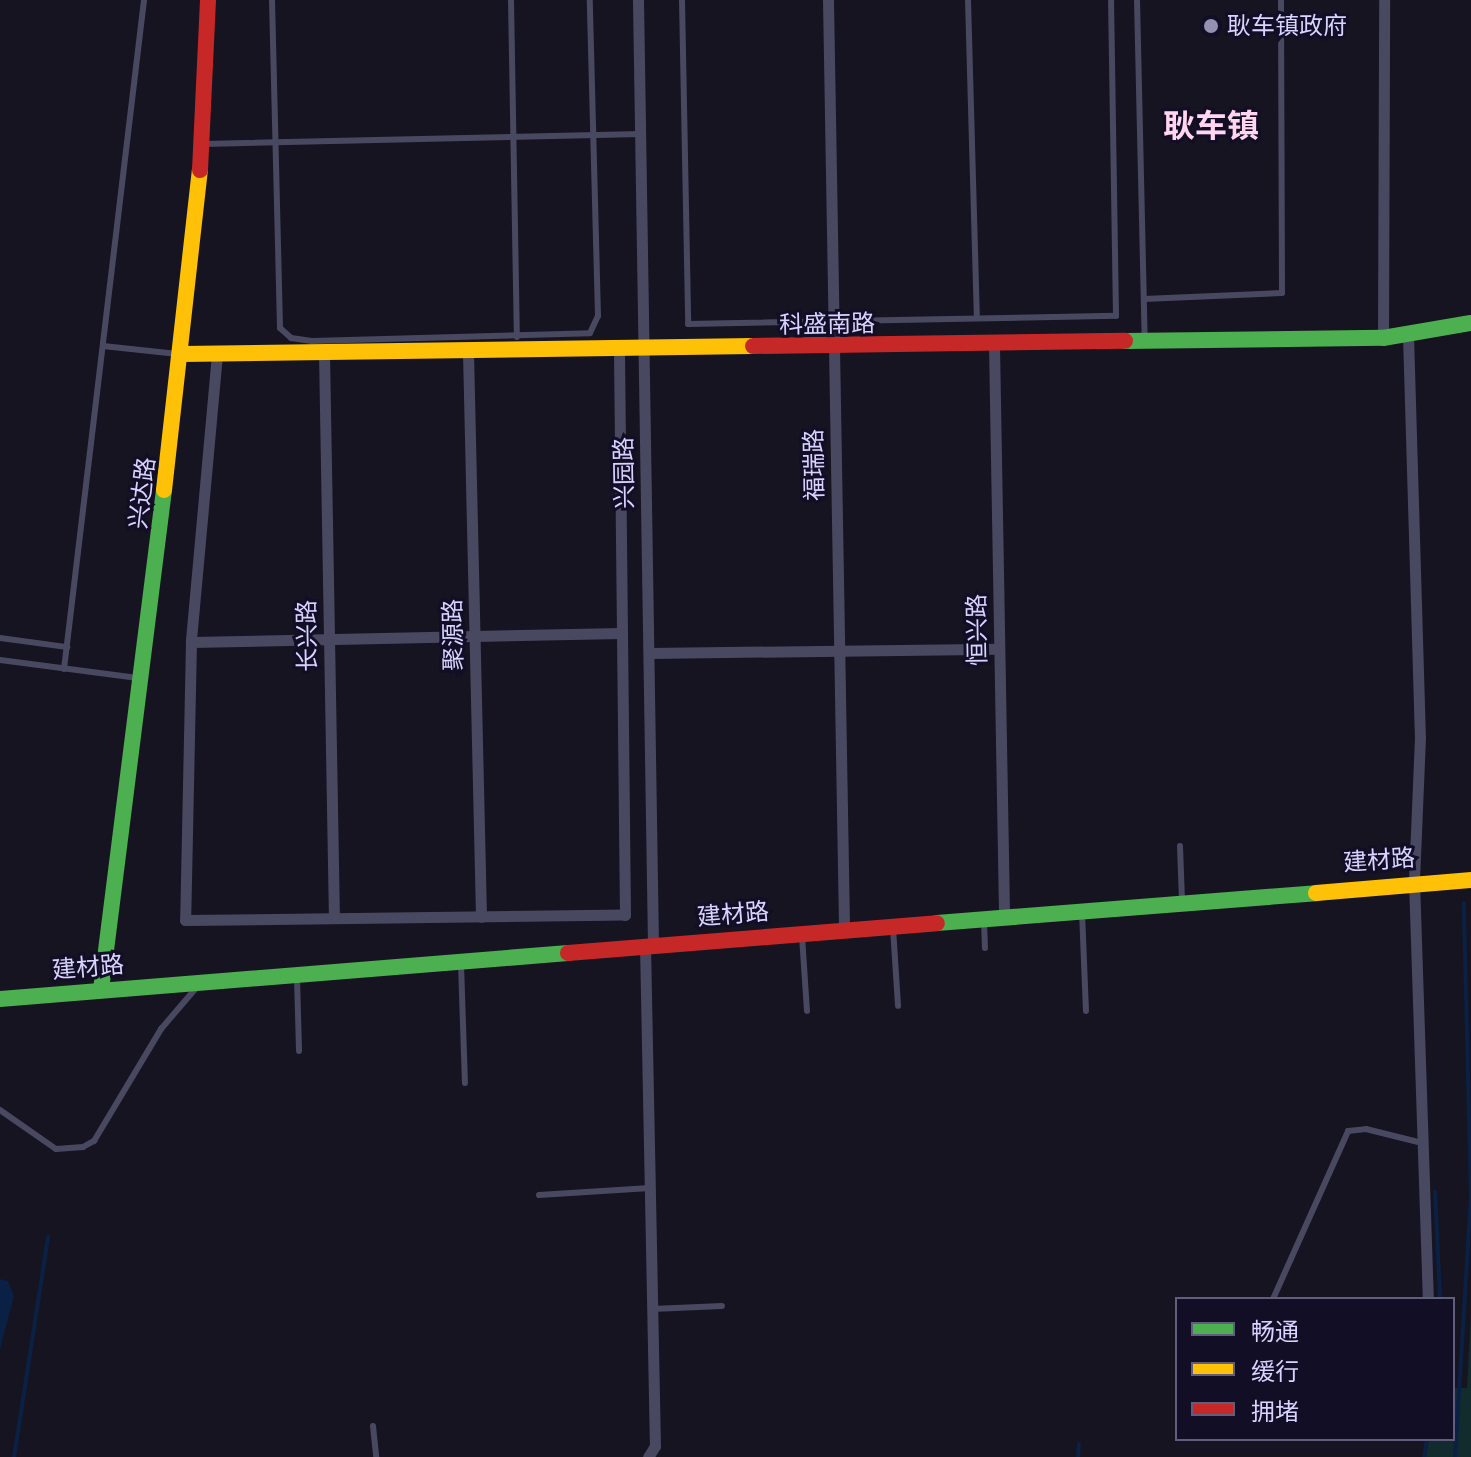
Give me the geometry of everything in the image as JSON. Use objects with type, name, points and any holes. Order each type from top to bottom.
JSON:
[{"type":"street","name":"兴达路","points":[[101,990],[182,354],[204,144],[208,0]]},
{"type":"street","name":"兴园路","points":[[638,0],[649,653],[650,1188],[655,1446],[648,1457]]},
{"type":"street","name":"福瑞路","points":[[828,0],[844,929]]},
{"type":"street","points":[[1383,338],[1384,0]]},
{"type":"street","name":"科盛南路","points":[[182,354],[644,351],[1383,338],[1471,323]]},
{"type":"street","points":[[1408,335],[1420,737],[1414,881],[1428,1297]]},
{"type":"street","name":"恒兴路","points":[[994,345],[1004,915]]},
{"type":"street","points":[[217,354],[191,642],[185,920],[625,915],[619,351]]},
{"type":"street","name":"聚源路","points":[[468,352],[481,917]]},
{"type":"street","name":"长兴路","points":[[324,353],[334,918]]},
{"type":"street","points":[[191,642],[622,633]]},
{"type":"street","points":[[649,653],[999,649]]},
{"type":"street","name":"建材路","points":[[0,999],[1414,881],[1471,880]]},
{"type":"lane","points":[[64,669],[144,0]]},
{"type":"lane","points":[[272,0],[282,332],[312,341],[581,336],[596,324],[590,0]]},
{"type":"lane","points":[[511,0],[517,337]]},
{"type":"lane","points":[[682,0],[688,324],[1116,316],[1111,0]]},
{"type":"lane","points":[[968,0],[977,318]]},
{"type":"lane","points":[[1137,0],[1145,341]]},
{"type":"lane","points":[[1144,299],[1282,293],[1281,0]]},
{"type":"lane","points":[[204,144],[641,134]]},
{"type":"lane","points":[[103,346],[182,354]]},
{"type":"lane","points":[[0,638],[67,647]]},
{"type":"lane","points":[[0,660],[142,679]]},
{"type":"lane","points":[[1180,846],[1182,901]]},
{"type":"lane","points":[[1082,909],[1086,1011]]},
{"type":"lane","points":[[984,917],[985,948]]},
{"type":"lane","points":[[893,925],[898,1006]]},
{"type":"lane","points":[[802,932],[807,1011]]},
{"type":"lane","points":[[461,960],[465,1083]]},
{"type":"lane","points":[[296,974],[299,1051]]},
{"type":"lane","points":[[0,1110],[56,1149],[83,1147],[94,1141],[161,1029],[201,982]]},
{"type":"lane","points":[[1274,1297],[1348,1131],[1360,1128],[1425,1144]]},
{"type":"lane","points":[[539,1195],[650,1188]]},
{"type":"lane","points":[[652,1309],[722,1306]]},
{"type":"lane","points":[[373,1426],[376,1457]]},
{"type":"green space","points":[[1471,1312],[1471,1457],[1426,1457],[1429,1441],[1455,1441],[1455,1388],[1467,1388]]},
{"type":"water","points":[[0,1279],[8,1281],[14,1296],[0,1349]]},
{"type":"waterway","points":[[1455,1457],[1471,1198],[1464,903]]},
{"type":"waterway","points":[[1435,1192],[1440,1297]]},
{"type":"waterway","points":[[14,1457],[48,1237]]},
{"type":"waterway","points":[[1424,1457],[1427,1441]]},
{"type":"waterway","points":[[1078,1457],[1079,1444]]},
{"type":"traffic: fast","points":[[1125,341],[1383,338],[1471,323]]},
{"type":"traffic: fast","points":[[101,990],[164,490]]},
{"type":"traffic: fast","points":[[937,923],[1316,893]]},
{"type":"traffic: fast","points":[[0,999],[568,953]]},
{"type":"traffic: slow","points":[[164,490],[200,170]]},
{"type":"traffic: slow","points":[[182,354],[753,346]]},
{"type":"traffic: slow","points":[[1316,893],[1471,880]]},
{"type":"traffic: jam","points":[[200,170],[208,0]]},
{"type":"traffic: jam","points":[[753,346],[1125,341]]},
{"type":"traffic: jam","points":[[568,953],[937,923]]},
{"type":"place","name":"耿车镇政府","points":[[1211,26]]},
{"type":"district","name":"耿车镇","points":[[1211,126]]}]
